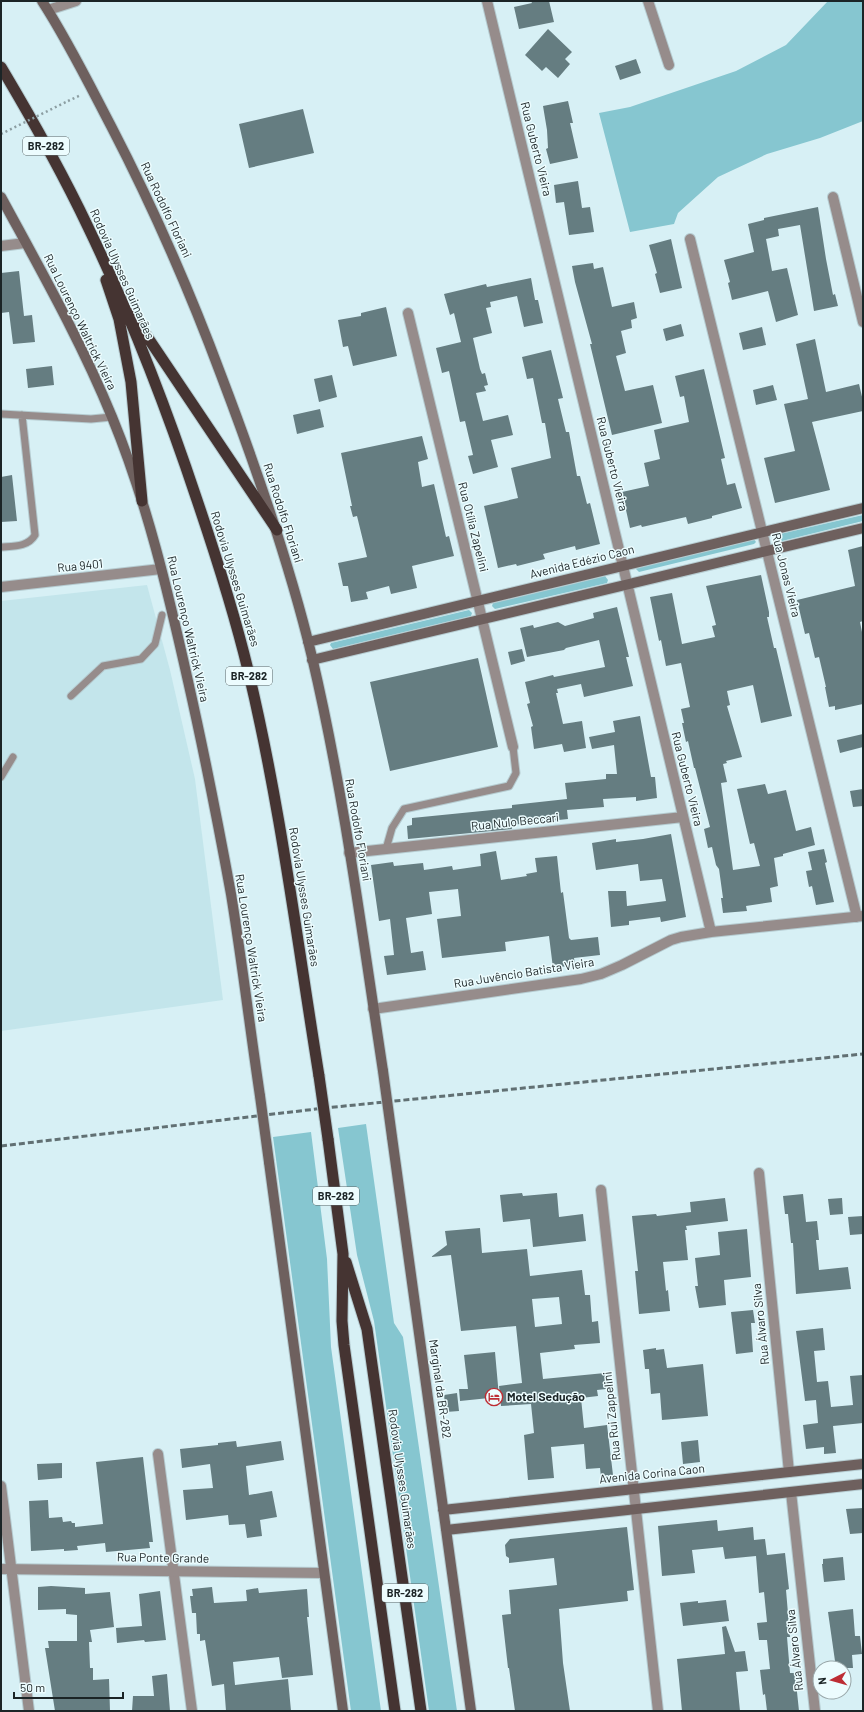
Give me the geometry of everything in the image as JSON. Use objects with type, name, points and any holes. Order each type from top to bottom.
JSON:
[{"type":"highway","name":"Rodovia Ulysses Guimarães","points":[[1,67],[44,142],[88,226],[119,293],[158,388],[211,543],[247,667],[278,817],[328,1139],[343,1254],[342,1321],[344,1345],[395,1711]]},
{"type":"highway","points":[[88,226],[120,326],[131,382],[142,501]]},
{"type":"highway","points":[[119,293],[276,530]]},
{"type":"highway","name":"Rodovia Ulysses Guimarães","points":[[343,1254],[367,1329],[422,1711]]},
{"type":"main road","name":"Rua Rodolfo Floriani","points":[[42,1],[93,90],[162,230],[199,316],[235,410],[276,530],[308,642],[333,764],[349,853],[383,1071]]},
{"type":"main road","name":"Rua Lourenço Waltrick Vieira","points":[[1,197],[69,324],[112,417],[142,501],[162,569],[173,614],[202,744],[231,896],[260,1096],[324,1573]]},
{"type":"main road","name":"Avenida Edézio Caon","points":[[308,642],[863,508]]},
{"type":"main road","points":[[312,660],[863,528]]},
{"type":"main road","name":"Marginal da BR-282","points":[[383,1071],[471,1711]]},
{"type":"main road","name":"Avenida Corina Caon","points":[[443,1510],[863,1464]]},
{"type":"main road","points":[[446,1530],[863,1484]]},
{"type":"main road","points":[[324,1573],[343,1711]]},
{"type":"street","points":[[48,10],[76,1]]},
{"type":"street","name":"Rua Guberto Vieira","points":[[487,1],[711,932]]},
{"type":"street","points":[[649,1],[670,65]]},
{"type":"street","points":[[833,197],[863,322]]},
{"type":"street","name":"Rua Jonas Vieira","points":[[690,239],[762,532],[860,917]]},
{"type":"street","points":[[1,246],[26,243]]},
{"type":"street","name":"Rua Otília Zapelini","points":[[408,312],[513,747]]},
{"type":"street","name":"Rua 9401","points":[[1,587],[162,569]]},
{"type":"street","name":"Rua Nulo Beccari","points":[[349,853],[683,818]]},
{"type":"street","name":"Rua Juvêncio Batista Vieira","points":[[373,1009],[581,979],[600,974],[622,965],[671,940],[711,932],[860,917]]},
{"type":"street","name":"Rua Álvaro Silva","points":[[759,1172],[789,1472]]},
{"type":"street","name":"Rua Rui Zappelini","points":[[601,1190],[658,1711]]},
{"type":"street","points":[[158,1454],[192,1711]]},
{"type":"street","points":[[1,1486],[29,1711]]},
{"type":"street","name":"Rua Álvaro Silva","points":[[791,1492],[815,1711]]},
{"type":"street","name":"Rua Ponte Grande","points":[[1,1569],[324,1573]]},
{"type":"lane","points":[[1,414],[91,419],[112,417]]},
{"type":"lane","points":[[1,547],[23,545],[31,541],[35,535],[22,415]]},
{"type":"lane","points":[[71,696],[103,666],[141,659],[155,644],[162,615]]},
{"type":"lane","points":[[386,849],[392,828],[404,809],[510,786],[516,773],[513,747]]},
{"type":"lane","points":[[1,777],[13,757]]},
{"type":"path","points":[[1,134],[68,101]]},
{"type":"shaded area","points":[[828,1],[863,1],[863,121],[820,138],[767,154],[718,177],[678,213],[674,224],[630,232],[599,113],[630,107],[736,71],[786,45]]},
{"type":"shaded area","points":[[863,515],[863,521],[782,541],[779,537],[780,534]]},
{"type":"shaded area","points":[[753,538],[756,542],[754,544],[639,572],[635,568]]},
{"type":"shaded area","points":[[605,576],[608,580],[607,583],[495,609],[492,606],[493,603]]},
{"type":"shaded area","points":[[147,585],[170,670],[195,779],[223,1000],[1,1031],[1,601]]},
{"type":"shaded area","points":[[469,610],[472,613],[471,616],[333,649],[330,645],[331,643]]},
{"type":"shaded area","points":[[366,1124],[394,1323],[403,1337],[457,1711],[429,1711],[374,1321],[357,1255],[338,1128]]},
{"type":"shaded area","points":[[311,1132],[327,1259],[331,1347],[381,1711],[351,1711],[273,1137]]},
{"type":"building","points":[[531,1],[549,1],[554,22],[519,29],[514,7],[532,3]]},
{"type":"building","points":[[548,29],[572,52],[565,59],[570,64],[558,78],[546,67],[542,71],[525,55]]},
{"type":"building","points":[[636,59],[641,73],[620,80],[615,66]]},
{"type":"building","points":[[568,101],[573,123],[570,123],[578,158],[550,164],[546,149],[548,148],[547,130],[543,106]]},
{"type":"building","points":[[303,109],[314,153],[249,168],[239,124]]},
{"type":"building","points":[[578,181],[582,208],[590,207],[594,232],[569,235],[564,202],[556,203],[554,185]]},
{"type":"building","points":[[818,207],[833,295],[835,294],[838,306],[814,311],[800,225],[778,229],[779,236],[766,239],[772,271],[787,268],[798,315],[776,322],[768,291],[732,300],[728,283],[730,282],[724,260],[754,252],[748,224],[764,220],[764,218]]},
{"type":"building","points":[[671,239],[682,288],[660,293],[655,274],[657,273],[649,245]]},
{"type":"building","points":[[593,263],[594,269],[603,267],[612,307],[634,302],[637,318],[631,320],[632,328],[621,331],[626,353],[616,356],[625,391],[653,385],[662,423],[612,435],[590,344],[592,344],[572,266]]},
{"type":"building","points":[[19,271],[24,316],[32,315],[35,342],[13,344],[9,312],[1,313],[1,273]]},
{"type":"building","points":[[531,278],[535,300],[538,300],[543,323],[524,327],[517,296],[490,302],[491,307],[486,308],[492,333],[473,338],[480,369],[482,374],[485,373],[488,385],[484,386],[486,391],[476,393],[483,421],[508,415],[513,435],[491,440],[498,467],[473,474],[468,456],[473,455],[465,421],[460,422],[449,371],[442,373],[436,348],[461,342],[454,313],[450,315],[444,294],[486,284],[487,287]]},
{"type":"building","points":[[386,307],[397,356],[353,366],[348,346],[343,347],[338,320],[361,316],[361,313]]},
{"type":"building","points":[[681,324],[684,336],[666,341],[663,329]]},
{"type":"building","points":[[762,327],[766,345],[743,350],[739,333]]},
{"type":"building","points":[[815,339],[826,392],[859,384],[863,401],[863,411],[812,422],[830,490],[775,503],[764,458],[795,451],[784,404],[808,399],[796,344]]},
{"type":"building","points":[[551,350],[563,398],[558,399],[566,432],[569,432],[577,476],[580,476],[587,504],[590,503],[600,544],[576,550],[575,546],[543,554],[545,559],[517,566],[516,564],[498,568],[484,506],[518,498],[511,468],[551,458],[545,423],[542,423],[533,378],[527,379],[522,357]]},
{"type":"building","points":[[52,366],[54,385],[28,388],[26,369]]},
{"type":"building","points":[[704,369],[725,458],[721,459],[727,485],[735,483],[742,508],[688,524],[686,517],[642,527],[641,525],[630,528],[622,492],[649,486],[644,463],[660,459],[654,430],[689,422],[684,396],[680,397],[675,376]]},
{"type":"building","points":[[332,375],[337,397],[319,402],[314,379]]},
{"type":"building","points":[[773,385],[777,400],[756,405],[753,390]]},
{"type":"building","points":[[320,409],[324,427],[297,434],[293,415]]},
{"type":"building","points":[[422,436],[428,459],[418,462],[422,487],[434,484],[446,537],[449,536],[454,556],[412,566],[417,588],[391,594],[389,586],[366,592],[368,599],[351,602],[348,586],[343,586],[338,563],[367,557],[357,516],[353,517],[350,506],[352,506],[341,453]]},
{"type":"building","points":[[12,475],[17,521],[1,522],[1,477]]},
{"type":"building","points":[[863,546],[863,621],[860,622],[863,637],[863,704],[835,710],[835,706],[829,707],[819,657],[815,658],[809,633],[805,634],[797,600],[855,586],[848,550]]},
{"type":"building","points":[[761,575],[769,612],[769,617],[767,617],[792,716],[761,723],[753,685],[727,691],[730,705],[727,706],[742,757],[726,761],[727,763],[723,764],[727,782],[721,783],[733,870],[760,866],[754,843],[750,844],[737,789],[765,784],[768,794],[786,790],[796,831],[811,827],[815,845],[774,858],[778,886],[770,888],[772,902],[746,906],[747,911],[723,913],[721,898],[723,898],[719,869],[716,865],[712,847],[708,848],[704,829],[710,827],[682,723],[684,723],[681,709],[690,707],[681,663],[666,666],[650,597],[672,593],[682,644],[715,637],[712,626],[716,625],[706,586]]},
{"type":"building","points":[[617,607],[629,657],[626,657],[633,686],[584,697],[581,684],[557,689],[558,693],[556,693],[563,724],[582,721],[586,748],[564,752],[562,744],[534,749],[531,727],[533,726],[527,704],[530,703],[525,682],[553,675],[554,677],[605,667],[599,640],[566,648],[564,650],[527,657],[520,628],[533,625],[534,628],[558,622],[565,626],[594,618],[593,613]]},
{"type":"building","points":[[522,649],[525,661],[511,665],[508,652]]},
{"type":"building","points":[[478,658],[498,747],[390,771],[370,682]]},
{"type":"building","points":[[640,716],[651,777],[655,777],[657,798],[636,801],[636,797],[603,799],[604,807],[567,810],[568,819],[511,825],[512,829],[408,839],[407,826],[412,825],[412,818],[512,808],[512,805],[567,799],[565,783],[606,779],[606,774],[617,774],[614,745],[592,749],[589,737],[615,732],[613,721]]},
{"type":"building","points":[[863,734],[863,747],[840,753],[837,740]]},
{"type":"building","points":[[863,789],[863,806],[853,807],[850,791]]},
{"type":"building","points":[[671,834],[686,917],[661,922],[660,917],[629,921],[629,925],[611,927],[608,891],[626,891],[627,906],[666,901],[662,879],[640,881],[638,864],[596,870],[592,843],[616,839],[616,842],[643,839]]},
{"type":"building","points":[[824,849],[827,862],[825,863],[834,902],[816,905],[812,886],[809,887],[806,871],[812,870],[808,852]]},
{"type":"building","points":[[496,851],[501,880],[527,876],[526,874],[537,872],[535,858],[557,856],[561,893],[563,892],[569,938],[571,940],[598,937],[600,955],[574,958],[575,965],[553,968],[549,936],[505,942],[506,951],[442,958],[437,919],[461,916],[458,889],[429,892],[432,914],[406,918],[411,953],[423,951],[426,970],[387,975],[384,956],[394,955],[390,919],[379,921],[371,865],[393,862],[394,866],[423,863],[424,870],[452,866],[453,870],[481,866],[480,854]]},
{"type":"building","points":[[522,1193],[523,1196],[557,1193],[559,1217],[583,1214],[586,1241],[533,1247],[530,1219],[503,1222],[500,1195]]},
{"type":"building","points":[[803,1194],[806,1222],[817,1221],[819,1240],[816,1240],[819,1270],[848,1267],[851,1289],[796,1294],[793,1243],[791,1243],[788,1214],[785,1214],[783,1196]]},
{"type":"building","points":[[725,1198],[728,1221],[686,1226],[687,1230],[685,1230],[688,1260],[663,1262],[670,1311],[639,1314],[635,1271],[638,1271],[632,1216],[656,1214],[657,1216],[691,1212],[690,1202]]},
{"type":"building","points":[[842,1198],[843,1214],[830,1215],[828,1199]]},
{"type":"building","points":[[863,1216],[863,1234],[850,1235],[848,1217]]},
{"type":"building","points":[[480,1228],[482,1253],[527,1249],[530,1276],[582,1270],[585,1295],[590,1295],[592,1322],[598,1321],[600,1343],[574,1345],[575,1349],[540,1353],[543,1379],[605,1373],[606,1389],[597,1390],[598,1396],[581,1398],[584,1428],[607,1425],[613,1475],[601,1477],[600,1468],[586,1469],[584,1444],[551,1447],[554,1478],[528,1480],[524,1435],[534,1433],[531,1404],[501,1406],[499,1386],[522,1383],[516,1326],[461,1331],[451,1255],[431,1257],[447,1245],[445,1231]],"holes":[[[559,1297],[562,1324],[535,1327],[532,1299]]]},
{"type":"building","points":[[747,1229],[751,1277],[724,1280],[726,1305],[699,1308],[695,1286],[698,1286],[695,1258],[720,1255],[718,1232]]},
{"type":"building","points":[[753,1310],[755,1323],[751,1323],[753,1352],[736,1354],[731,1312]]},
{"type":"building","points":[[823,1328],[825,1350],[814,1351],[817,1382],[828,1381],[831,1407],[853,1405],[850,1376],[863,1375],[863,1423],[833,1426],[836,1453],[824,1454],[824,1447],[806,1449],[803,1425],[818,1423],[816,1400],[805,1401],[796,1331]]},
{"type":"building","points":[[656,1348],[656,1350],[664,1349],[667,1368],[703,1364],[708,1416],[662,1420],[660,1393],[651,1394],[649,1369],[645,1369],[643,1350]]},
{"type":"building","points":[[495,1352],[499,1397],[460,1401],[459,1389],[468,1389],[464,1355]]},
{"type":"building","points":[[457,1393],[459,1411],[446,1412],[444,1395]]},
{"type":"building","points":[[698,1440],[700,1462],[683,1464],[681,1442]]},
{"type":"building","points":[[236,1441],[237,1447],[281,1441],[284,1460],[246,1466],[249,1495],[272,1491],[277,1517],[260,1520],[262,1536],[247,1538],[245,1524],[229,1525],[228,1515],[186,1520],[183,1490],[213,1488],[210,1464],[182,1468],[180,1449],[218,1445],[218,1443]]},
{"type":"building","points":[[143,1457],[153,1542],[149,1542],[150,1548],[106,1552],[105,1543],[77,1546],[78,1550],[64,1551],[64,1549],[31,1551],[29,1501],[48,1500],[49,1518],[62,1517],[63,1522],[71,1521],[72,1523],[75,1523],[75,1527],[103,1524],[96,1462]]},
{"type":"building","points":[[62,1463],[62,1478],[38,1480],[37,1464]]},
{"type":"building","points":[[863,1508],[863,1533],[850,1534],[846,1509]]},
{"type":"building","points":[[717,1520],[718,1531],[753,1527],[754,1540],[765,1539],[767,1555],[785,1553],[789,1589],[786,1590],[790,1637],[787,1637],[790,1673],[795,1673],[799,1711],[767,1711],[765,1694],[763,1695],[760,1670],[770,1669],[767,1640],[759,1640],[757,1623],[767,1622],[764,1592],[759,1593],[756,1556],[725,1559],[723,1547],[692,1550],[695,1573],[662,1576],[658,1526]]},
{"type":"building","points":[[627,1527],[634,1590],[627,1591],[628,1601],[559,1609],[563,1663],[570,1711],[515,1711],[502,1615],[511,1614],[509,1590],[557,1585],[554,1558],[509,1563],[509,1558],[506,1556],[505,1545],[510,1539]]},
{"type":"building","points":[[843,1557],[845,1580],[824,1582],[822,1564],[823,1559]]},
{"type":"building","points":[[51,1586],[85,1588],[85,1594],[110,1592],[114,1627],[90,1630],[92,1642],[89,1642],[90,1668],[93,1668],[93,1680],[109,1679],[110,1711],[55,1711],[45,1648],[49,1648],[48,1641],[77,1641],[77,1615],[66,1614],[66,1609],[38,1610],[38,1587]]},
{"type":"building","points":[[212,1587],[214,1603],[247,1601],[246,1590],[258,1588],[259,1593],[307,1589],[309,1617],[307,1617],[313,1675],[282,1678],[279,1657],[233,1662],[235,1685],[288,1679],[291,1711],[226,1711],[224,1684],[212,1686],[205,1640],[200,1641],[200,1634],[197,1634],[196,1613],[192,1613],[190,1596],[193,1596],[192,1589]]},
{"type":"building","points":[[160,1591],[166,1640],[145,1642],[144,1640],[117,1643],[116,1628],[142,1626],[139,1594]]},
{"type":"building","points":[[726,1600],[729,1621],[683,1626],[680,1603]]},
{"type":"building","points":[[853,1609],[855,1636],[860,1636],[862,1654],[852,1655],[853,1668],[852,1660],[835,1660],[828,1612]]},
{"type":"building","points":[[726,1626],[735,1652],[745,1651],[748,1671],[736,1672],[740,1711],[682,1711],[677,1659],[725,1654],[722,1627]]},
{"type":"building","points":[[167,1674],[170,1711],[132,1711],[133,1696],[154,1696],[152,1676]]},
{"type":"railway","points":[[1,1146],[325,1108],[863,1054]]},
{"type":"place","name":"Motel Sedução","points":[[494,1397]]}]
